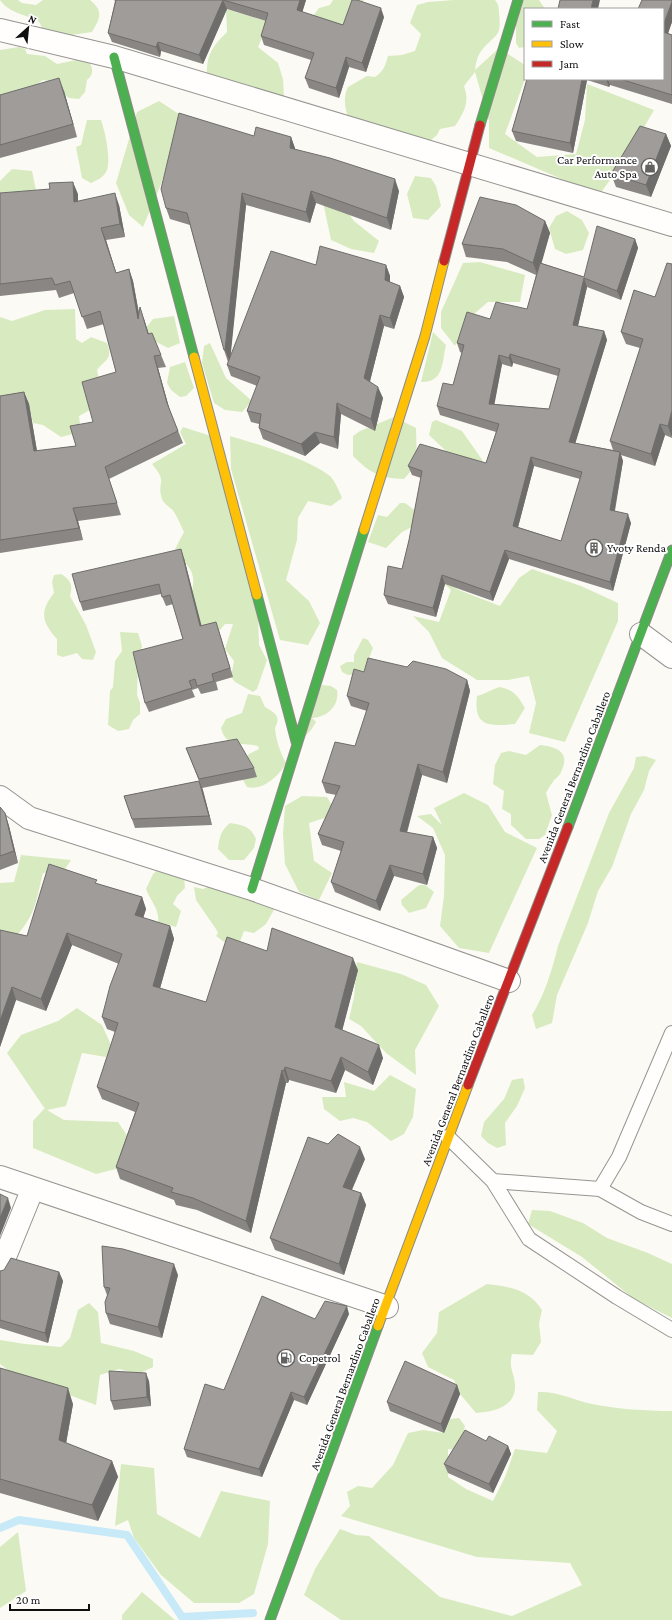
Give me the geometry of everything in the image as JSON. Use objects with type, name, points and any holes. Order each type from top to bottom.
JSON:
[{"type":"street","points":[[252,889],[425,336],[469,164],[518,0]]},
{"type":"street","points":[[0,30],[114,57],[672,225]]},
{"type":"street","points":[[114,57],[297,745]]},
{"type":"street","name":"Avenida General Bernardino Caballero","points":[[270,1620],[448,1137],[509,981],[672,550]]},
{"type":"street","points":[[641,634],[672,657]]},
{"type":"street","points":[[0,797],[29,818],[252,889],[509,981]]},
{"type":"street","points":[[0,1177],[386,1307]]},
{"type":"street","points":[[0,1270],[33,1188]]},
{"type":"lane","points":[[600,1189],[619,1157],[672,1033]]},
{"type":"lane","points":[[448,1137],[492,1181],[529,1239],[617,1297],[672,1330]]},
{"type":"lane","points":[[492,1181],[600,1189],[642,1212],[672,1224]]},
{"type":"green space","points":[[0,0],[18,0],[22,3],[36,5],[43,0],[90,0],[99,12],[99,19],[92,32],[64,36],[43,33],[38,21],[8,8]]},
{"type":"green space","points":[[333,0],[364,0],[352,18],[338,28],[307,24],[319,8],[330,5]]},
{"type":"green space","points":[[454,0],[495,0],[499,9],[500,22],[498,32],[480,52],[475,70],[499,48],[524,64],[525,80],[505,134],[537,157],[576,154],[585,120],[587,84],[654,110],[627,157],[599,195],[489,148],[489,121],[475,72],[464,86],[466,92],[465,107],[455,126],[440,129],[437,135],[430,141],[413,135],[389,141],[378,149],[364,142],[359,137],[351,124],[346,109],[345,101],[348,87],[367,76],[375,77],[378,75],[384,68],[388,56],[402,55],[415,51],[421,34],[410,23],[417,5],[428,2]]},
{"type":"green space","points":[[516,0],[539,0],[544,8],[524,8],[524,47],[519,48],[516,43]]},
{"type":"green space","points":[[226,9],[269,22],[258,47],[278,63],[283,79],[285,113],[207,77],[207,69],[211,52],[217,42],[227,32]]},
{"type":"green space","points":[[19,47],[25,49],[27,54],[45,56],[57,64],[86,58],[90,63],[92,72],[87,80],[85,92],[79,99],[69,98],[61,92],[60,83],[43,80],[15,100],[0,95],[0,50]]},
{"type":"green space","points":[[159,101],[182,116],[161,184],[143,227],[129,215],[116,183],[137,112]]},
{"type":"green space","points":[[87,120],[101,120],[108,154],[108,167],[105,174],[91,183],[82,178],[76,147],[81,145]]},
{"type":"green space","points":[[352,165],[344,207],[354,221],[379,241],[374,253],[351,249],[331,240],[323,202],[323,172]]},
{"type":"green space","points":[[12,169],[32,171],[37,195],[0,226],[0,181]]},
{"type":"green space","points":[[415,176],[431,178],[436,186],[441,206],[428,220],[413,218],[407,194]]},
{"type":"green space","points":[[567,211],[582,220],[589,233],[583,250],[566,254],[555,249],[549,228],[556,216]]},
{"type":"green space","points":[[480,262],[525,275],[520,302],[488,302],[467,320],[455,346],[441,328],[441,312],[463,263]]},
{"type":"green space","points":[[75,309],[76,339],[82,343],[91,337],[107,343],[109,356],[97,370],[100,384],[99,405],[79,416],[80,424],[77,433],[61,437],[43,425],[33,423],[27,398],[17,400],[0,399],[0,317],[12,321],[45,310]]},
{"type":"green space","points":[[174,316],[180,343],[168,348],[149,338],[145,329],[153,319]]},
{"type":"green space","points":[[433,332],[446,345],[441,370],[434,379],[421,382]]},
{"type":"green space","points":[[210,343],[226,378],[252,401],[242,412],[225,410],[214,403],[202,363],[204,346]]},
{"type":"green space","points":[[185,362],[194,388],[186,396],[180,397],[171,390],[167,383],[170,367]]},
{"type":"green space","points":[[394,417],[416,428],[417,464],[404,479],[376,474],[365,467],[353,456],[353,436],[360,431]]},
{"type":"green space","points":[[436,420],[462,431],[483,461],[459,460],[447,452],[429,435],[432,422]]},
{"type":"green space","points":[[183,427],[211,436],[258,617],[259,645],[267,660],[257,689],[253,692],[235,682],[231,677],[234,661],[225,649],[233,624],[225,624],[219,631],[197,631],[191,601],[193,575],[186,564],[174,556],[175,549],[184,532],[174,512],[162,499],[160,475],[152,464],[186,444],[180,432]]},
{"type":"green space","points":[[230,436],[296,458],[321,470],[332,478],[342,498],[331,506],[308,501],[298,518],[297,540],[286,580],[309,601],[320,623],[308,645],[280,640],[231,469]]},
{"type":"green space","points":[[400,503],[405,503],[417,512],[412,527],[402,532],[386,548],[368,542],[378,515],[387,517]]},
{"type":"green space","points":[[532,569],[581,586],[618,603],[618,621],[565,742],[529,733],[536,703],[529,676],[508,680],[477,680],[442,658],[429,632],[413,616],[439,622],[451,590],[439,579],[459,590],[500,606],[519,578]]},
{"type":"green space","points":[[61,574],[67,578],[70,583],[70,596],[86,625],[96,652],[93,660],[82,659],[77,653],[63,657],[57,655],[57,639],[48,627],[44,617],[44,611],[54,593],[52,582],[54,575]]},
{"type":"green space","points":[[120,632],[138,633],[142,646],[138,664],[137,695],[140,703],[140,714],[133,720],[129,729],[118,731],[108,725],[110,691],[113,687],[115,661],[122,651]]},
{"type":"green space","points":[[363,638],[368,640],[373,648],[363,674],[348,675],[342,672],[340,666],[347,662],[354,662],[354,655]]},
{"type":"green space","points":[[322,685],[331,686],[337,690],[336,701],[331,710],[323,716],[312,718],[316,722],[311,730],[297,745]]},
{"type":"green space","points":[[500,687],[515,694],[525,708],[515,724],[498,725],[486,723],[478,714],[476,706],[477,696]]},
{"type":"green space","points":[[248,694],[260,696],[265,707],[276,715],[278,720],[275,728],[276,737],[286,763],[279,773],[265,785],[253,788],[247,787],[242,778],[246,758],[249,754],[259,749],[258,746],[231,742],[223,735],[221,728],[226,719],[242,713]]},
{"type":"green space","points":[[540,745],[552,747],[561,752],[563,755],[564,765],[546,793],[552,815],[545,835],[539,839],[526,839],[511,825],[511,814],[502,809],[504,791],[493,784],[495,765],[501,753],[509,751],[526,755]]},
{"type":"green space","points":[[645,756],[656,760],[649,771],[644,790],[631,814],[612,867],[598,891],[588,923],[557,995],[552,1023],[536,1029],[532,1015],[537,1007],[551,973],[558,946],[609,813],[634,768],[636,757]]},
{"type":"green space","points":[[464,793],[488,805],[505,832],[537,848],[489,953],[459,948],[440,926],[444,896],[445,855],[433,828],[417,816],[431,814],[442,825],[434,808]]},
{"type":"green space","points":[[302,796],[327,797],[337,814],[309,823],[314,861],[332,873],[319,900],[299,892],[285,864],[283,834],[285,806]]},
{"type":"green space","points":[[230,823],[246,827],[252,832],[256,839],[254,848],[244,860],[229,860],[218,849],[221,834],[224,828]]},
{"type":"green space","points":[[21,855],[71,860],[63,872],[43,873],[32,912],[29,919],[18,934],[0,936],[0,883],[14,882]]},
{"type":"green space","points":[[159,869],[184,877],[185,888],[177,896],[173,904],[181,911],[176,927],[158,922],[158,913],[146,889],[153,874]]},
{"type":"green space","points":[[419,885],[425,885],[434,892],[426,908],[409,913],[402,905],[401,900]]},
{"type":"green space","points":[[210,886],[248,900],[254,899],[275,908],[266,924],[254,933],[244,931],[239,944],[231,947],[216,936],[218,933],[216,929],[196,900],[194,887],[203,889]]},
{"type":"green space","points":[[357,962],[401,974],[426,985],[439,1006],[415,1050],[416,1075],[386,1053],[361,1026],[349,1019],[354,997]]},
{"type":"green space","points":[[77,1008],[102,1025],[111,1045],[106,1057],[82,1053],[66,1106],[47,1110],[64,1120],[118,1122],[135,1147],[116,1169],[96,1174],[33,1148],[33,1121],[45,1109],[7,1053],[21,1035],[58,1021]]},
{"type":"green space","points":[[390,1075],[416,1089],[413,1117],[404,1134],[391,1141],[367,1122],[353,1118],[340,1121],[324,1109],[322,1097],[346,1097],[344,1082],[374,1091]]},
{"type":"green space","points":[[523,1078],[525,1088],[517,1106],[505,1123],[506,1145],[497,1148],[488,1143],[481,1136],[484,1122],[504,1099],[512,1080]]},
{"type":"green space","points":[[532,1210],[550,1211],[583,1223],[607,1238],[648,1253],[672,1264],[672,1318],[634,1299],[582,1257],[528,1224]]},
{"type":"green space","points":[[487,1284],[504,1286],[518,1290],[525,1293],[537,1303],[542,1310],[539,1324],[541,1342],[533,1355],[512,1354],[511,1368],[515,1388],[514,1395],[511,1400],[501,1408],[476,1413],[460,1394],[454,1380],[428,1367],[422,1353],[437,1333],[439,1312]]},
{"type":"green space","points":[[89,1303],[98,1312],[101,1343],[134,1351],[153,1359],[153,1367],[138,1374],[119,1369],[100,1375],[96,1405],[13,1374],[0,1364],[0,1340],[61,1347],[70,1338],[78,1310]]},
{"type":"green space","points":[[538,1392],[558,1394],[592,1404],[612,1407],[672,1411],[672,1620],[341,1620],[304,1595],[315,1569],[340,1529],[356,1535],[369,1536],[440,1597],[512,1616],[582,1585],[570,1563],[477,1557],[341,1516],[350,1506],[347,1492],[358,1486],[372,1488],[393,1465],[408,1433],[423,1430],[444,1433],[450,1419],[459,1418],[465,1426],[459,1450],[448,1449],[448,1477],[466,1489],[493,1501],[505,1477],[515,1449],[547,1453],[557,1431],[537,1410]]},
{"type":"green space","points":[[121,1464],[154,1468],[157,1514],[200,1538],[221,1491],[270,1501],[268,1544],[254,1594],[239,1603],[194,1603],[161,1575],[134,1538],[128,1520],[115,1526]]},
{"type":"green space","points":[[18,1532],[26,1591],[0,1608],[0,1547]]},
{"type":"green space","points":[[142,1592],[175,1620],[122,1620],[122,1615]]},
{"type":"building","points":[[116,0],[223,0],[199,55],[158,42],[156,47],[108,33]]},
{"type":"building","points":[[223,0],[300,0],[297,10],[343,25],[352,0],[357,0],[381,8],[362,63],[346,57],[336,88],[305,78],[314,53],[261,36],[268,13]]},
{"type":"building","points":[[560,0],[593,0],[591,8],[558,8]]},
{"type":"building","points":[[642,0],[672,0],[664,23],[664,8],[638,8]]},
{"type":"building","points":[[664,32],[672,35],[672,95],[623,80],[664,80]]},
{"type":"building","points":[[59,78],[73,124],[0,145],[0,95]]},
{"type":"building","points":[[527,80],[582,80],[570,143],[512,131]]},
{"type":"building","points":[[179,113],[254,136],[256,127],[291,137],[290,148],[330,158],[395,179],[387,218],[311,191],[306,212],[242,193],[225,350],[187,213],[166,208],[161,189]]},
{"type":"building","points":[[640,126],[666,134],[646,185],[611,174]]},
{"type":"building","points":[[73,182],[74,202],[115,193],[120,224],[101,228],[116,273],[129,269],[138,319],[140,307],[148,334],[152,333],[161,355],[154,356],[167,403],[178,431],[105,467],[117,503],[73,508],[79,528],[0,540],[0,396],[24,392],[34,451],[76,446],[70,426],[93,422],[82,382],[116,372],[100,311],[82,317],[70,281],[55,285],[52,278],[0,284],[0,193],[50,189],[49,183]]},
{"type":"building","points":[[480,197],[516,205],[545,221],[533,263],[503,249],[462,244]]},
{"type":"building","points":[[597,226],[635,239],[617,291],[584,278],[573,325],[604,331],[569,442],[620,452],[610,510],[628,514],[610,582],[505,550],[490,592],[442,575],[433,608],[384,595],[388,566],[402,569],[409,540],[422,471],[408,466],[420,444],[486,463],[499,424],[437,406],[443,383],[453,385],[464,345],[457,343],[467,312],[490,319],[496,302],[527,309],[540,263],[584,277]],"holes":[[[510,354],[560,369],[549,409],[489,404],[499,355],[509,358]],[[531,457],[582,472],[561,541],[513,526]]]},
{"type":"building","points":[[320,246],[386,265],[385,280],[400,286],[390,318],[380,315],[364,378],[378,387],[371,419],[337,403],[334,437],[315,432],[301,444],[259,428],[261,414],[247,411],[260,377],[227,365],[271,251],[316,265]]},
{"type":"building","points":[[667,263],[672,264],[672,410],[668,426],[660,424],[651,454],[610,441],[643,339],[621,332],[634,290],[655,297]]},
{"type":"building","points":[[181,549],[200,626],[216,622],[230,668],[212,674],[214,681],[197,686],[195,679],[189,681],[192,688],[145,703],[133,652],[183,639],[170,595],[162,597],[159,584],[80,602],[72,574]]},
{"type":"building","points":[[368,658],[407,667],[413,661],[446,669],[467,680],[443,772],[418,764],[400,831],[433,837],[423,874],[390,865],[376,901],[331,882],[344,842],[318,834],[340,786],[322,782],[335,742],[355,746],[369,703],[347,696],[354,669],[364,672]]},
{"type":"building","points":[[237,739],[254,768],[199,779],[186,748]]},
{"type":"building","points":[[199,781],[209,816],[132,819],[124,796]]},
{"type":"building","points":[[0,807],[5,813],[14,851],[0,856]]},
{"type":"building","points":[[49,864],[97,880],[95,883],[142,897],[135,915],[170,926],[153,986],[206,1002],[227,937],[267,951],[272,928],[353,958],[335,1027],[379,1045],[368,1072],[341,1057],[331,1081],[285,1067],[284,1071],[282,1070],[246,1221],[193,1198],[171,1192],[173,1188],[116,1167],[139,1103],[97,1087],[118,1023],[102,1017],[110,986],[122,954],[67,933],[41,999],[12,987],[0,1021],[0,930],[27,936]]},
{"type":"building","points":[[338,1134],[360,1147],[343,1187],[361,1193],[339,1264],[270,1238],[308,1137],[328,1144]]},
{"type":"building","points":[[0,1194],[8,1198],[0,1218]]},
{"type":"building","points":[[102,1246],[123,1249],[174,1264],[158,1327],[106,1313],[105,1302],[110,1288],[104,1287]]},
{"type":"building","points":[[11,1258],[59,1272],[45,1333],[0,1320],[0,1271],[4,1270]]},
{"type":"building","points":[[262,1296],[315,1319],[325,1301],[347,1306],[304,1397],[291,1392],[259,1469],[184,1449],[205,1384],[224,1390]]},
{"type":"building","points":[[405,1361],[457,1385],[441,1424],[387,1402]]},
{"type":"building","points":[[0,1368],[68,1388],[59,1440],[112,1461],[92,1505],[0,1479]]},
{"type":"building","points":[[109,1371],[146,1373],[147,1397],[111,1401]]},
{"type":"building","points":[[465,1430],[486,1441],[489,1436],[508,1446],[489,1484],[444,1464]]},
{"type":"waterway","points":[[0,1528],[19,1520],[127,1535],[182,1617],[253,1613]]},
{"type":"traffic: fast","points":[[480,125],[518,0]]},
{"type":"traffic: fast","points":[[114,57],[194,357]]},
{"type":"traffic: fast","points":[[252,889],[364,530]]},
{"type":"traffic: fast","points":[[568,827],[672,550]]},
{"type":"traffic: fast","points":[[257,595],[297,745]]},
{"type":"traffic: fast","points":[[270,1620],[378,1326]]},
{"type":"traffic: slow","points":[[364,530],[425,336],[444,261]]},
{"type":"traffic: slow","points":[[194,357],[257,595]]},
{"type":"traffic: slow","points":[[378,1326],[468,1085]]},
{"type":"traffic: jam","points":[[444,261],[480,125]]},
{"type":"traffic: jam","points":[[468,1085],[568,827]]},
{"type":"place","name":"Car Performance Auto Spa","points":[[650,167]]},
{"type":"place","name":"Yvoty Renda","points":[[594,548]]},
{"type":"place","name":"Copetrol","points":[[286,1358]]}]
